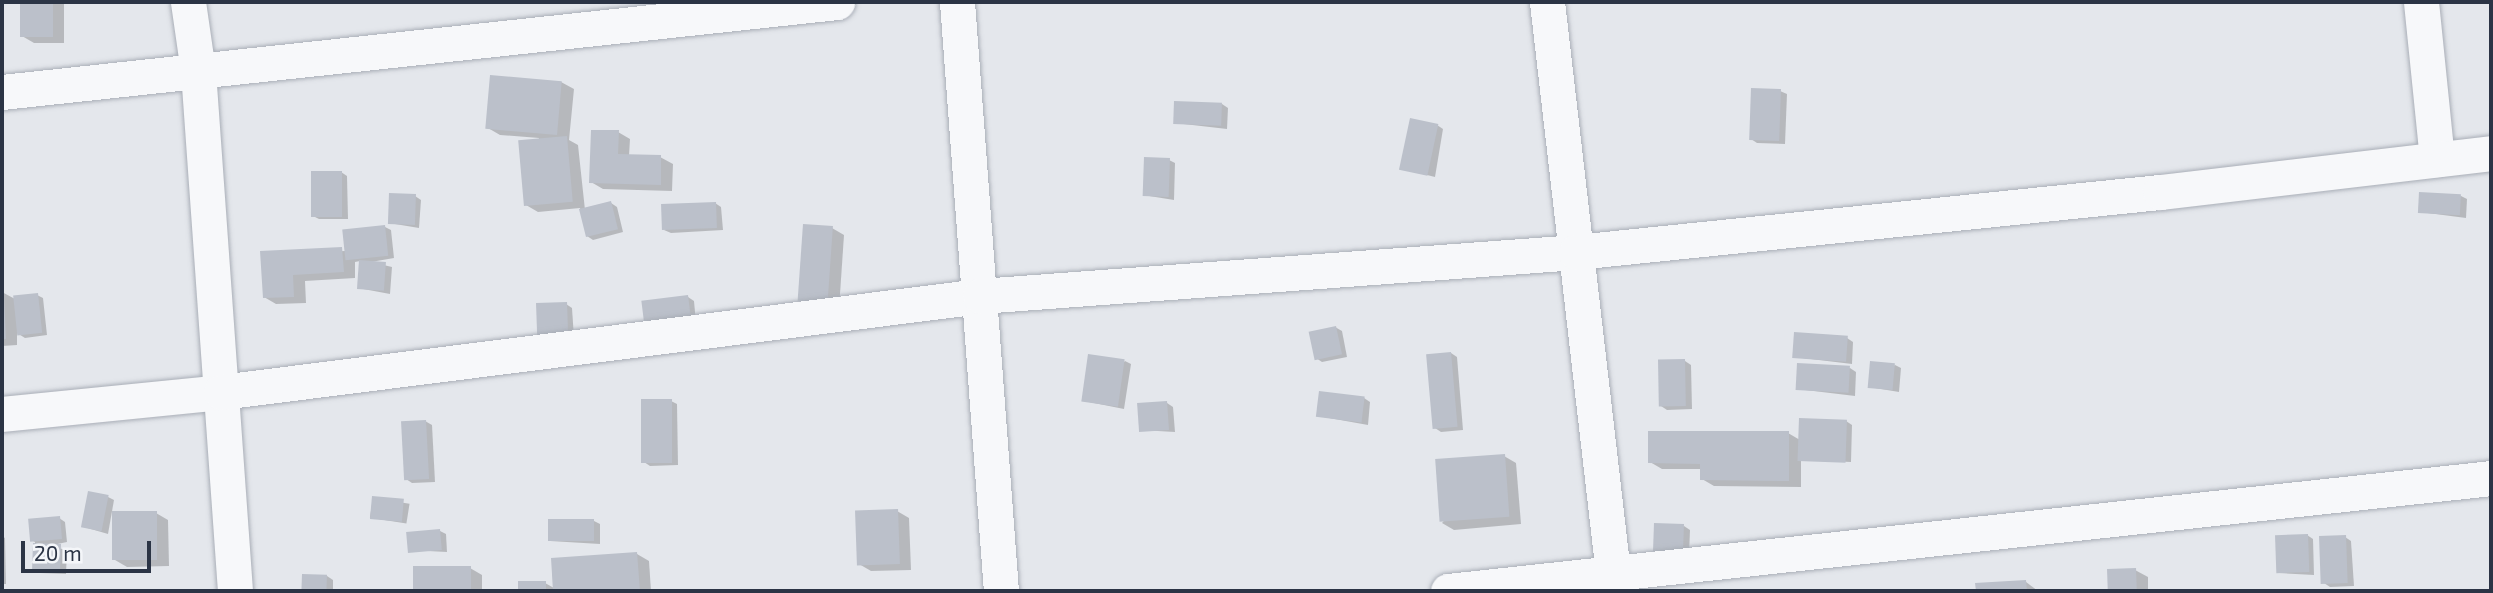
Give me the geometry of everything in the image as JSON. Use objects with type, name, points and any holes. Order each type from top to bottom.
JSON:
[{"type":"street","points":[[188,2],[198,71],[235,591]]},
{"type":"street","points":[[2,92],[836,2]]},
{"type":"street","points":[[957,2],[1001,591]]},
{"type":"street","points":[[1547,2],[1614,583]]},
{"type":"street","points":[[2421,2],[2437,159]]},
{"type":"street","points":[[2,414],[221,392],[980,296],[1576,252],[2491,153]]},
{"type":"street","points":[[1448,591],[1614,583],[2491,478]]},
{"type":"building","points":[[20,2],[53,2],[53,37],[20,37]]},
{"type":"building","points":[[490,75],[562,81],[557,135],[485,129]]},
{"type":"building","points":[[1751,88],[1781,89],[1779,141],[1749,140]]},
{"type":"building","points":[[1174,101],[1222,103],[1221,126],[1173,124]]},
{"type":"building","points":[[1410,118],[1438,124],[1427,176],[1399,170]]},
{"type":"building","points":[[591,130],[619,130],[618,154],[661,155],[661,185],[589,183]]},
{"type":"building","points":[[567,136],[573,202],[524,206],[518,140]]},
{"type":"building","points":[[1144,157],[1170,158],[1169,197],[1143,196]]},
{"type":"building","points":[[311,171],[342,171],[342,217],[311,217]]},
{"type":"building","points":[[2419,192],[2461,194],[2460,215],[2418,213]]},
{"type":"building","points":[[389,193],[416,194],[415,225],[388,224]]},
{"type":"building","points":[[611,201],[618,229],[586,237],[579,209]]},
{"type":"building","points":[[716,202],[717,228],[662,230],[661,204]]},
{"type":"building","points":[[803,224],[833,226],[828,303],[798,301]]},
{"type":"building","points":[[385,225],[388,256],[345,260],[342,229]]},
{"type":"building","points":[[342,247],[344,272],[293,275],[294,297],[263,298],[260,251]]},
{"type":"building","points":[[359,260],[386,262],[384,291],[357,289]]},
{"type":"building","points":[[38,293],[42,333],[17,335],[13,296]]},
{"type":"building","points":[[688,295],[691,320],[644,326],[641,301]]},
{"type":"building","points":[[4,296],[6,339],[2,339]]},
{"type":"building","points":[[567,302],[568,336],[537,337],[536,303]]},
{"type":"building","points":[[1336,326],[1342,354],[1315,360],[1309,332]]},
{"type":"building","points":[[1794,332],[1848,336],[1846,362],[1792,358]]},
{"type":"building","points":[[1451,352],[1458,427],[1433,429],[1426,354]]},
{"type":"building","points":[[1088,354],[1125,359],[1118,407],[1081,402]]},
{"type":"building","points":[[1658,359],[1685,359],[1686,406],[1659,406]]},
{"type":"building","points":[[1870,361],[1895,363],[1893,390],[1868,388]]},
{"type":"building","points":[[1797,363],[1850,366],[1849,393],[1796,390]]},
{"type":"building","points":[[1319,391],[1365,397],[1361,422],[1316,417]]},
{"type":"building","points":[[641,399],[672,399],[672,463],[641,463]]},
{"type":"building","points":[[1167,401],[1169,430],[1139,432],[1137,403]]},
{"type":"building","points":[[1799,418],[1847,420],[1845,463],[1797,461]]},
{"type":"building","points":[[426,420],[429,479],[404,480],[401,421]]},
{"type":"building","points":[[1648,431],[1789,431],[1789,481],[1700,480],[1700,464],[1648,463]]},
{"type":"building","points":[[1505,454],[1509,517],[1440,522],[1435,459]]},
{"type":"building","points":[[88,491],[109,495],[102,531],[81,527]]},
{"type":"building","points":[[372,496],[404,499],[402,522],[370,519]]},
{"type":"building","points":[[898,509],[900,564],[857,565],[855,511]]},
{"type":"building","points":[[112,511],[157,511],[157,560],[112,560]]},
{"type":"building","points":[[60,516],[62,539],[30,542],[28,519]]},
{"type":"building","points":[[548,519],[594,519],[594,541],[548,541]]},
{"type":"building","points":[[1654,523],[1684,524],[1683,552],[1653,551]]},
{"type":"building","points":[[440,529],[442,550],[408,553],[406,532]]},
{"type":"building","points":[[2308,534],[2309,572],[2276,573],[2275,535]]},
{"type":"building","points":[[2346,535],[2348,583],[2321,584],[2319,536]]},
{"type":"building","points":[[33,543],[61,544],[60,572],[32,571]]},
{"type":"building","points":[[637,552],[640,591],[553,591],[551,558]]},
{"type":"building","points":[[413,566],[471,566],[471,591],[413,591]]},
{"type":"building","points":[[2136,568],[2137,591],[2108,591],[2107,569]]},
{"type":"building","points":[[302,574],[327,575],[326,591],[301,591]]},
{"type":"building","points":[[2026,580],[2027,591],[1976,591],[1975,583]]},
{"type":"building","points":[[518,581],[546,581],[546,591],[518,591]]}]
